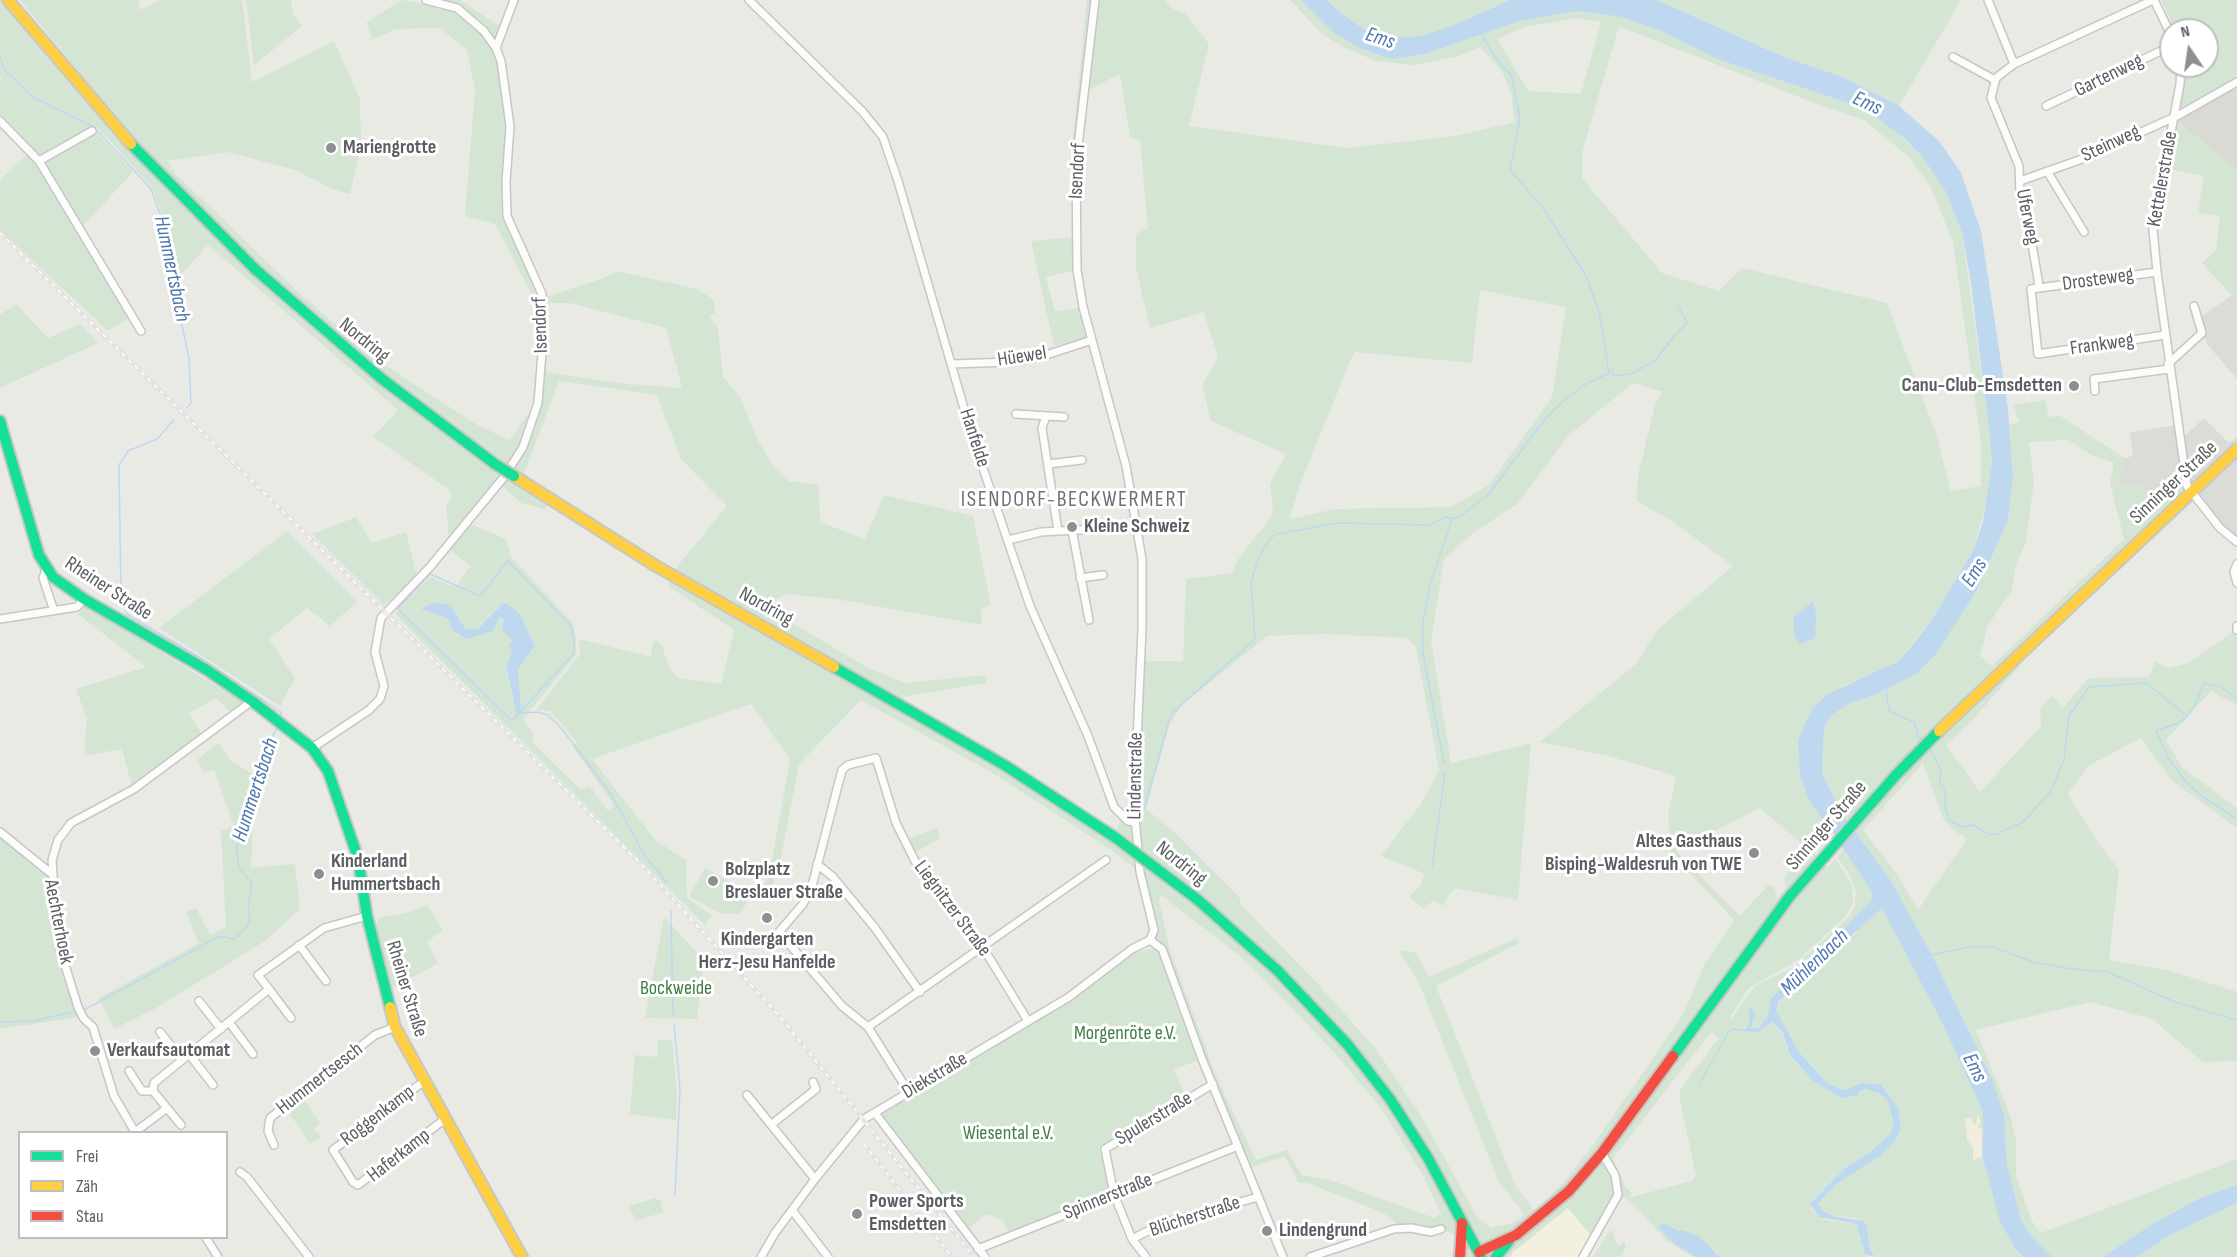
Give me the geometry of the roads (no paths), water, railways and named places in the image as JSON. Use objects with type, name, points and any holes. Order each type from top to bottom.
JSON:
[{"type":"main road","name":"Nordring","points":[[9,0],[140,155],[240,255],[373,371],[495,464],[656,566],[1006,766],[1116,838],[1198,900],[1277,970],[1341,1036],[1390,1099],[1422,1148],[1462,1223],[1476,1255]]},
{"type":"main road","name":"Rheiner Straße","points":[[0,421],[39,555],[46,569],[62,585],[207,670],[252,701],[312,748],[328,771],[350,826],[358,858],[367,916],[395,1027],[423,1082],[522,1257]]},
{"type":"main road","name":"Sinninger Straße","points":[[1476,1255],[1516,1235],[1553,1206],[1602,1153],[1790,897],[1936,733],[2237,449]]},
{"type":"main road","points":[[1460,1257],[1462,1223]]},
{"type":"main road","points":[[1496,1257],[1516,1235]]},
{"type":"street","name":"Isendorf","points":[[312,748],[369,710],[380,699],[384,686],[375,652],[381,618],[430,567],[504,477],[523,447],[538,403],[544,328],[542,294],[507,216],[506,182],[510,126],[505,82],[496,48],[484,30],[457,8],[426,0]]},
{"type":"street","points":[[496,48],[513,0]]},
{"type":"street","name":"Hanfelde","points":[[749,0],[862,111],[883,137],[898,181],[972,436],[1030,606],[1088,736],[1114,807],[1128,821],[1135,822]]},
{"type":"street","name":"Isendorf","points":[[1092,340],[1078,282],[1076,163],[1095,0]]},
{"type":"street","points":[[1988,0],[2014,64]]},
{"type":"street","points":[[1953,57],[1995,80],[2014,64],[2154,0],[2163,18]]},
{"type":"street","name":"Gartenweg","points":[[2046,106],[2159,52]]},
{"type":"street","name":"Kettelerstraße","points":[[2179,78],[2153,229],[2169,367],[2187,486],[2190,493]]},
{"type":"street","name":"Uferweg","points":[[1995,80],[1991,98],[2019,166],[2020,194],[2035,253],[2039,288],[2031,289],[2038,354]]},
{"type":"street","name":"Steinweg","points":[[2020,181],[2082,159],[2174,116],[2237,82]]},
{"type":"street","points":[[0,121],[39,161],[141,331]]},
{"type":"street","points":[[39,161],[92,131]]},
{"type":"street","points":[[2047,171],[2084,232]]},
{"type":"street","name":"Drosteweg","points":[[2039,288],[2157,272]]},
{"type":"street","points":[[2095,391],[2094,379],[2169,367],[2202,333],[2194,306]]},
{"type":"street","name":"Frankweg","points":[[2038,354],[2165,335]]},
{"type":"street","name":"Hüewel","points":[[951,364],[1011,362],[1040,357],[1092,340]]},
{"type":"street","name":"Lindenstraße","points":[[1092,340],[1126,466],[1143,578],[1135,822],[1140,872],[1154,930],[1150,940]]},
{"type":"street","points":[[1016,414],[1064,417]]},
{"type":"street","points":[[1046,416],[1042,428],[1058,531]]},
{"type":"street","points":[[1048,464],[1082,460]]},
{"type":"street","points":[[2190,493],[2220,528],[2237,542]]},
{"type":"street","points":[[1008,540],[1058,531],[1137,527]]},
{"type":"street","points":[[1072,530],[1089,620]]},
{"type":"street","points":[[2237,564],[2234,572],[2237,583]]},
{"type":"street","points":[[46,569],[43,578],[54,611]]},
{"type":"street","points":[[1080,578],[1103,575]]},
{"type":"street","points":[[0,619],[77,607],[84,599]]},
{"type":"street","points":[[53,875],[52,860],[63,831],[82,815],[134,789],[252,701]]},
{"type":"street","name":"Liegnitzer Straße","points":[[817,864],[842,770],[848,765],[876,758],[896,823],[919,869],[981,948],[1028,1021]]},
{"type":"street","name":"Aechterhoek","points":[[0,832],[53,875],[60,949],[80,1010],[93,1027],[114,1096],[134,1131]]},
{"type":"street","points":[[868,1027],[1106,860]]},
{"type":"street","points":[[908,1091],[868,1027],[842,1006],[779,932],[803,904],[817,864],[833,877],[875,928],[920,992]]},
{"type":"street","points":[[291,1018],[258,975],[324,927],[367,916]]},
{"type":"street","points":[[1150,940],[1162,949],[1282,1257]]},
{"type":"street","name":"Diekstraße","points":[[761,1257],[775,1233],[861,1121],[1069,997],[1132,949],[1150,940]]},
{"type":"street","points":[[299,945],[326,981]]},
{"type":"street","points":[[181,1125],[153,1090],[154,1083],[268,989]]},
{"type":"street","points":[[199,1001],[221,1029]]},
{"type":"street","points":[[229,1022],[253,1054]]},
{"type":"street","name":"Hummertsesch","points":[[274,1145],[268,1131],[270,1118],[375,1035],[395,1027]]},
{"type":"street","points":[[160,1032],[182,1060]]},
{"type":"street","points":[[189,1054],[213,1084]]},
{"type":"street","points":[[129,1071],[142,1091],[153,1090]]},
{"type":"street","name":"Roggenkamp","points":[[333,1150],[423,1082]]},
{"type":"street","points":[[772,1124],[816,1089],[813,1082]]},
{"type":"street","name":"Spulerstraße","points":[[1114,1194],[1105,1149],[1213,1084]]},
{"type":"street","points":[[747,1095],[815,1179]]},
{"type":"street","points":[[136,1131],[167,1108]]},
{"type":"street","points":[[875,1113],[985,1257]]},
{"type":"street","name":"Haferkamp","points":[[333,1150],[353,1182],[358,1185],[445,1119]]},
{"type":"street","name":"Spinnerstraße","points":[[978,1249],[1238,1146]]},
{"type":"street","points":[[1583,1257],[1618,1195],[1615,1175],[1602,1153]]},
{"type":"street","points":[[240,1172],[247,1177],[309,1257]]},
{"type":"street","points":[[1114,1194],[1132,1239],[1146,1257]]},
{"type":"street","name":"Blücherstraße","points":[[1132,1239],[1173,1220],[1258,1197]]},
{"type":"street","points":[[792,1210],[828,1257]]},
{"type":"street","points":[[1310,1257],[1394,1229],[1411,1228],[1431,1232],[1441,1229]]},
{"type":"street","points":[[207,1239],[218,1257]]},
{"type":"water","points":[[1301,0],[1327,0],[1339,12],[1362,28],[1389,38],[1421,36],[1454,25],[1510,0],[1657,0],[1784,57],[1843,77],[1899,106],[1940,142],[1961,173],[1981,231],[2008,408],[2013,478],[2008,520],[1977,590],[1936,654],[1916,674],[1874,695],[1848,704],[1831,716],[1824,728],[1822,773],[1841,812],[1891,881],[1932,955],[1992,1079],[2004,1115],[2007,1164],[2021,1220],[2032,1237],[2052,1257],[2023,1257],[2015,1248],[2000,1221],[1982,1154],[1983,1112],[1943,1025],[1882,908],[1778,1002],[1776,1010],[1799,1052],[1827,1083],[1844,1090],[1862,1083],[1881,1085],[1898,1107],[1901,1128],[1896,1139],[1880,1156],[1835,1185],[1818,1203],[1823,1210],[1833,1216],[1863,1221],[1867,1225],[1870,1250],[1875,1257],[1865,1254],[1857,1224],[1819,1217],[1810,1203],[1845,1168],[1870,1152],[1891,1133],[1893,1121],[1888,1101],[1878,1093],[1866,1089],[1859,1092],[1857,1096],[1841,1098],[1813,1081],[1790,1055],[1782,1031],[1772,1022],[1758,1032],[1745,1031],[1750,1019],[1748,1009],[1752,1008],[1755,1014],[1751,1028],[1759,1028],[1767,1018],[1771,998],[1797,973],[1798,967],[1827,941],[1831,941],[1872,900],[1872,892],[1833,833],[1829,823],[1822,818],[1809,800],[1800,775],[1798,741],[1805,723],[1813,708],[1828,694],[1899,661],[1936,613],[1974,549],[1983,521],[1992,463],[1989,429],[1970,276],[1962,233],[1946,192],[1924,159],[1906,140],[1866,109],[1717,59],[1661,31],[1622,17],[1576,11],[1520,21],[1425,54],[1392,59],[1361,49],[1334,33]]},
{"type":"water","points":[[1813,601],[1816,614],[1815,638],[1801,644],[1794,637],[1794,617]]},
{"type":"water","points":[[434,602],[450,605],[466,629],[477,629],[502,604],[508,604],[520,614],[535,646],[518,669],[521,711],[517,715],[506,666],[512,653],[509,644],[512,641],[502,629],[503,620],[500,617],[493,631],[466,639],[453,631],[448,618],[421,609]]},
{"type":"water","points":[[2237,1185],[2237,1203],[2168,1236],[2137,1257],[2103,1257],[2152,1224],[2200,1198]]},
{"type":"water","points":[[1664,1223],[1679,1231],[1699,1236],[1720,1257],[1696,1257],[1673,1243],[1658,1226]]},
{"type":"waterway","points":[[1444,763],[1423,654],[1423,622],[1430,584],[1452,519],[1462,515],[1488,495],[1545,419],[1562,402],[1584,385],[1609,373],[1599,311],[1585,274],[1543,208],[1510,170],[1520,119],[1512,77],[1492,53],[1481,33]]},
{"type":"waterway","name":"Hummertsbach","points":[[0,57],[5,70],[32,97],[94,127],[151,189],[168,236],[179,312],[189,358],[191,403],[187,408]]},
{"type":"waterway","points":[[1611,370],[1614,376],[1631,374],[1656,360],[1687,323],[1677,304]]},
{"type":"waterway","name":"Hummertsbach","points":[[174,420],[157,439],[128,451],[119,465],[121,598],[127,614],[204,660],[281,712],[281,719]]},
{"type":"waterway","points":[[1144,809],[1171,714],[1255,639],[1251,582],[1259,556],[1271,538],[1277,534],[1337,523],[1430,525],[1446,517],[1452,519]]},
{"type":"waterway","points":[[508,561],[571,626],[574,640],[574,653],[512,721],[398,609],[430,574],[480,596],[508,561]]},
{"type":"waterway","points":[[1930,748],[1941,771],[1940,782],[1945,791],[1945,807],[1950,821],[1962,827],[1974,825],[1988,834],[1997,834],[2023,822],[2051,791],[2064,760],[2069,716],[2089,687],[2146,683],[2187,716],[2181,722],[2156,731],[2168,758],[2187,783],[2203,797],[2237,819]]},
{"type":"waterway","points":[[2187,716],[2193,709],[2204,683],[2221,687],[2237,699]]},
{"type":"waterway","points":[[1886,690],[1889,711],[1914,722],[1918,736],[1923,740]]},
{"type":"waterway","points":[[519,713],[538,712],[548,715],[562,729],[610,793],[646,857],[667,883]]},
{"type":"waterway","name":"Hummertsbach","points":[[84,1010],[220,936],[234,939],[246,928],[250,918],[248,905],[252,883],[239,868],[236,847],[246,830],[249,806],[263,755],[278,726]]},
{"type":"waterway","points":[[1432,868],[1445,772]]},
{"type":"waterway","points":[[671,911],[673,1015]]},
{"type":"waterway","points":[[1932,955],[1968,947],[1993,947],[2033,962],[2108,972],[2175,1002],[2237,1020]]},
{"type":"waterway","name":"Hummertsbach","points":[[0,1022],[33,1021],[76,1011]]},
{"type":"waterway","points":[[674,1024],[680,1089],[675,1195]]},
{"type":"waterway","points":[[1698,1086],[1729,1032],[1732,1029],[1746,1030]]},
{"type":"railway","points":[[0,233],[642,865],[781,1018],[974,1257]]},
{"type":"railway","points":[[864,1144],[952,1257]]},
{"type":"place","name":"Mariengrotte","points":[[331,148]]},
{"type":"place","name":"Canu-Club-Emsdetten","points":[[2074,386]]},
{"type":"place","name":"Kleine Schweiz","points":[[1072,527]]},
{"type":"place","name":"Altes Gasthaus Bisping-Waldesruh von TWE","points":[[1754,853]]},
{"type":"place","name":"Kinderland Hummertsbach","points":[[319,874]]},
{"type":"place","name":"Bolzplatz Breslauer Straße","points":[[713,881]]},
{"type":"place","name":"Kindergarten Herz-Jesu Hanfelde","points":[[767,918]]},
{"type":"place","name":"Verkaufsautomat","points":[[95,1051]]},
{"type":"place","name":"Power Sports Emsdetten","points":[[857,1214]]},
{"type":"place","name":"Lindengrund","points":[[1267,1231]]},
{"type":"district","name":"ISENDORF-BECKWERMERT","points":[[1074,500]]},
{"type":"water label","name":"Ems","points":[[1380,39]]},
{"type":"water label","name":"Ems","points":[[1867,104]]},
{"type":"water label","name":"Ems","points":[[1975,573]]},
{"type":"water label","name":"Mühlenbach","points":[[1815,963]]},
{"type":"water label","name":"Ems","points":[[1974,1068]]},
{"type":"park label","name":"Bockweide","points":[[676,989]]},
{"type":"park label","name":"Morgenröte e.V.","points":[[1125,1034]]},
{"type":"park label","name":"Wiesental e.V.","points":[[1008,1134]]}]
